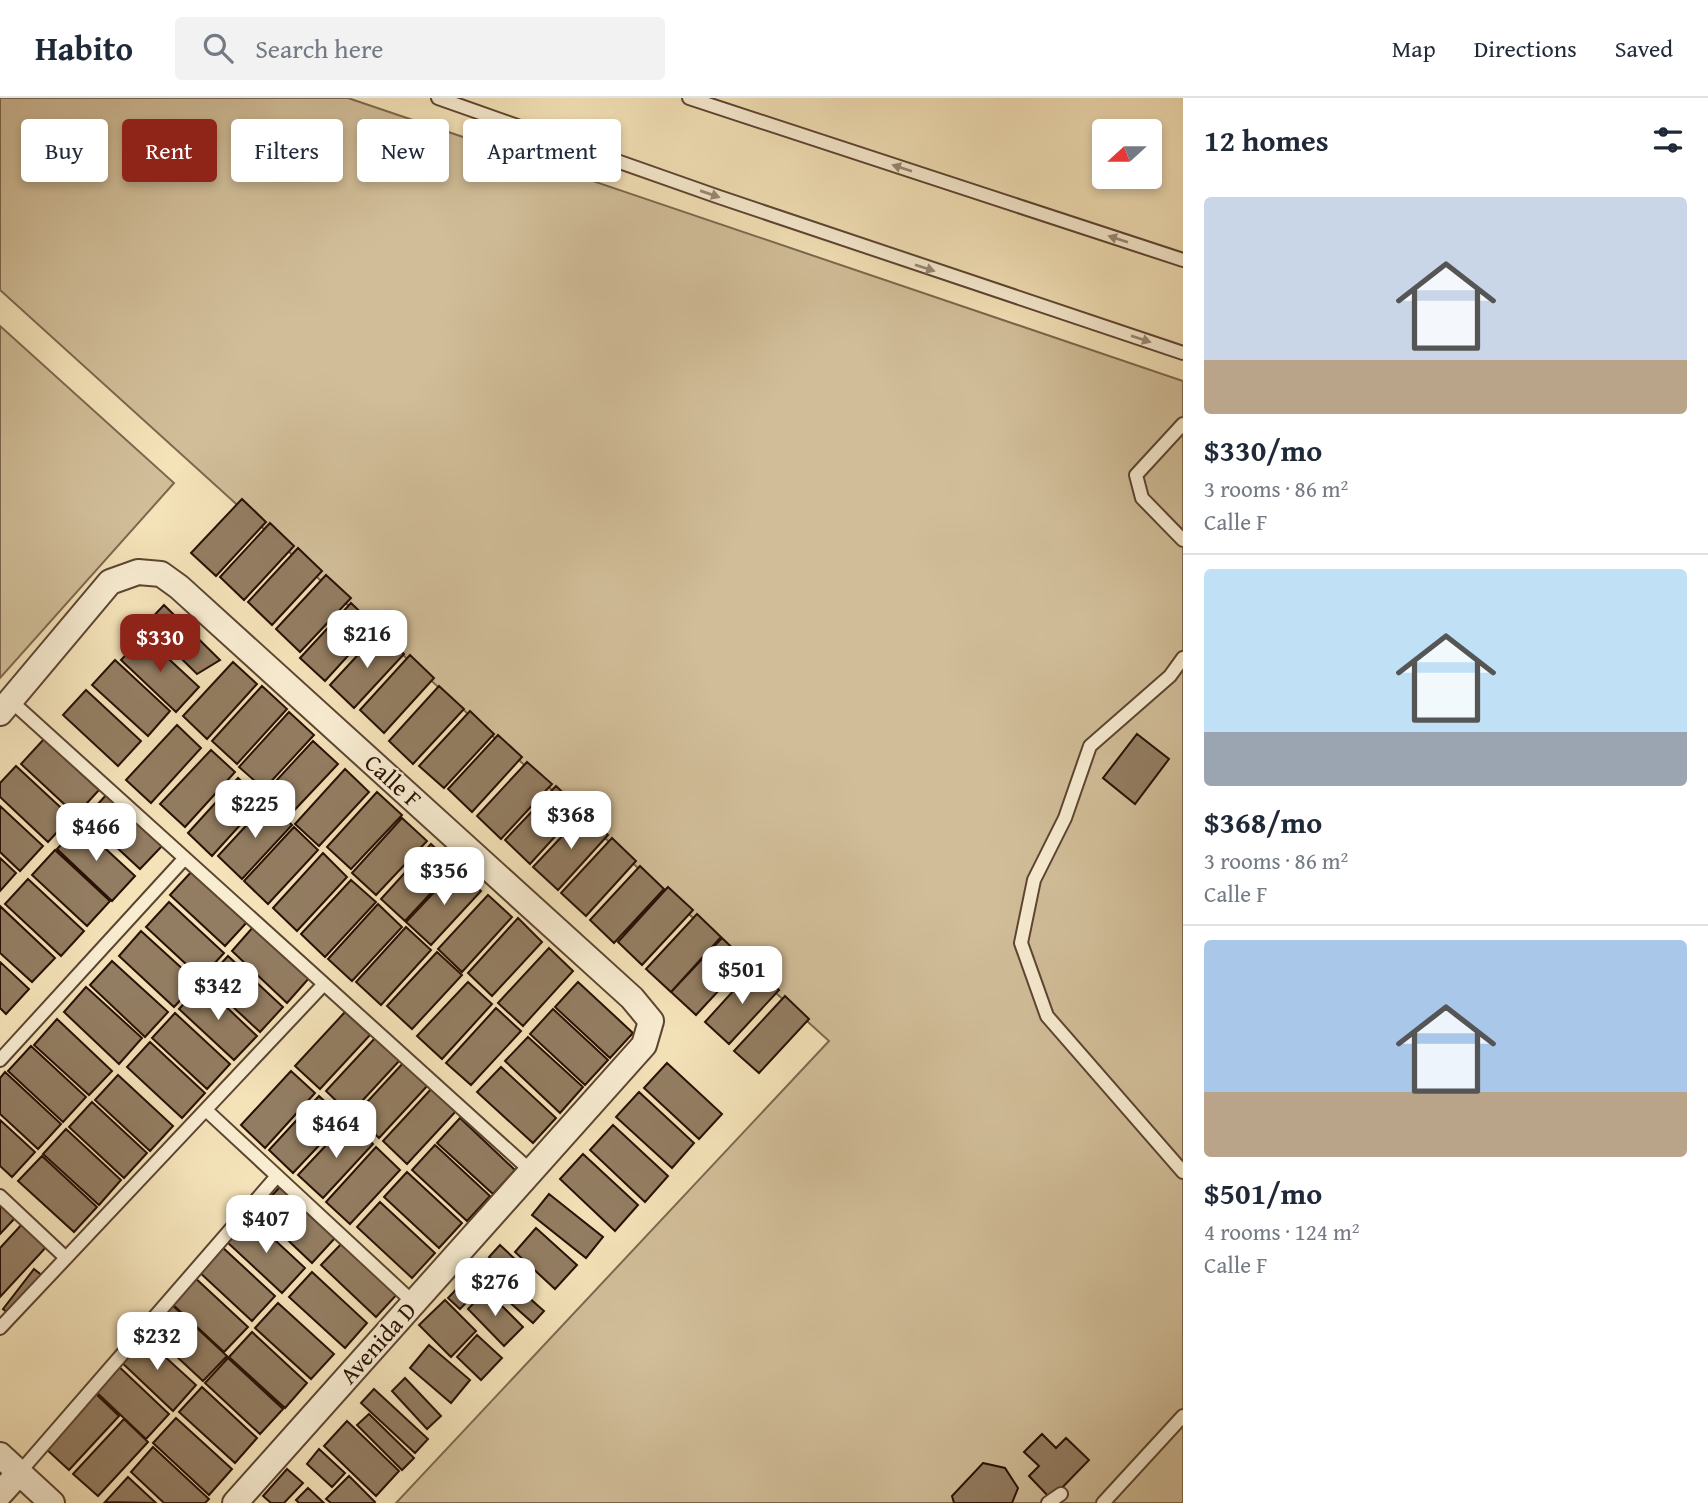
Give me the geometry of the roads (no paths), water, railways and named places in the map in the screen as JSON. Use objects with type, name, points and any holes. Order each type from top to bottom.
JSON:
[{"type":"street","name":"Calle F","points":[[5,707],[110,582],[138,572],[161,574],[179,587],[622,989],[651,1021]]},
{"type":"street","name":"Avenida D","points":[[235,1503],[644,1045],[651,1021]]},
{"type":"street","points":[[0,1455],[52,1503]]},
{"type":"street","points":[[0,1494],[19,1473]]},
{"type":"lane","points":[[438,98],[719,197],[1183,353]]},
{"type":"lane","points":[[689,98],[1183,260]]},
{"type":"lane","points":[[1183,424],[1136,475],[1142,498],[1183,540]]},
{"type":"lane","points":[[1183,658],[1170,676],[1090,746],[1065,818],[1034,880],[1021,943],[1046,1016],[1183,1172]]},
{"type":"lane","points":[[5,707],[184,859],[531,1171]]},
{"type":"lane","points":[[0,1060],[184,859]]},
{"type":"lane","points":[[0,1328],[324,984]]},
{"type":"lane","points":[[206,1110],[414,1303]]},
{"type":"lane","points":[[19,1473],[278,1176]]},
{"type":"lane","points":[[0,1196],[66,1258]]},
{"type":"lane","points":[[1103,1503],[1183,1416]]},
{"type":"lane","points":[[1048,1503],[1061,1494]]}]
